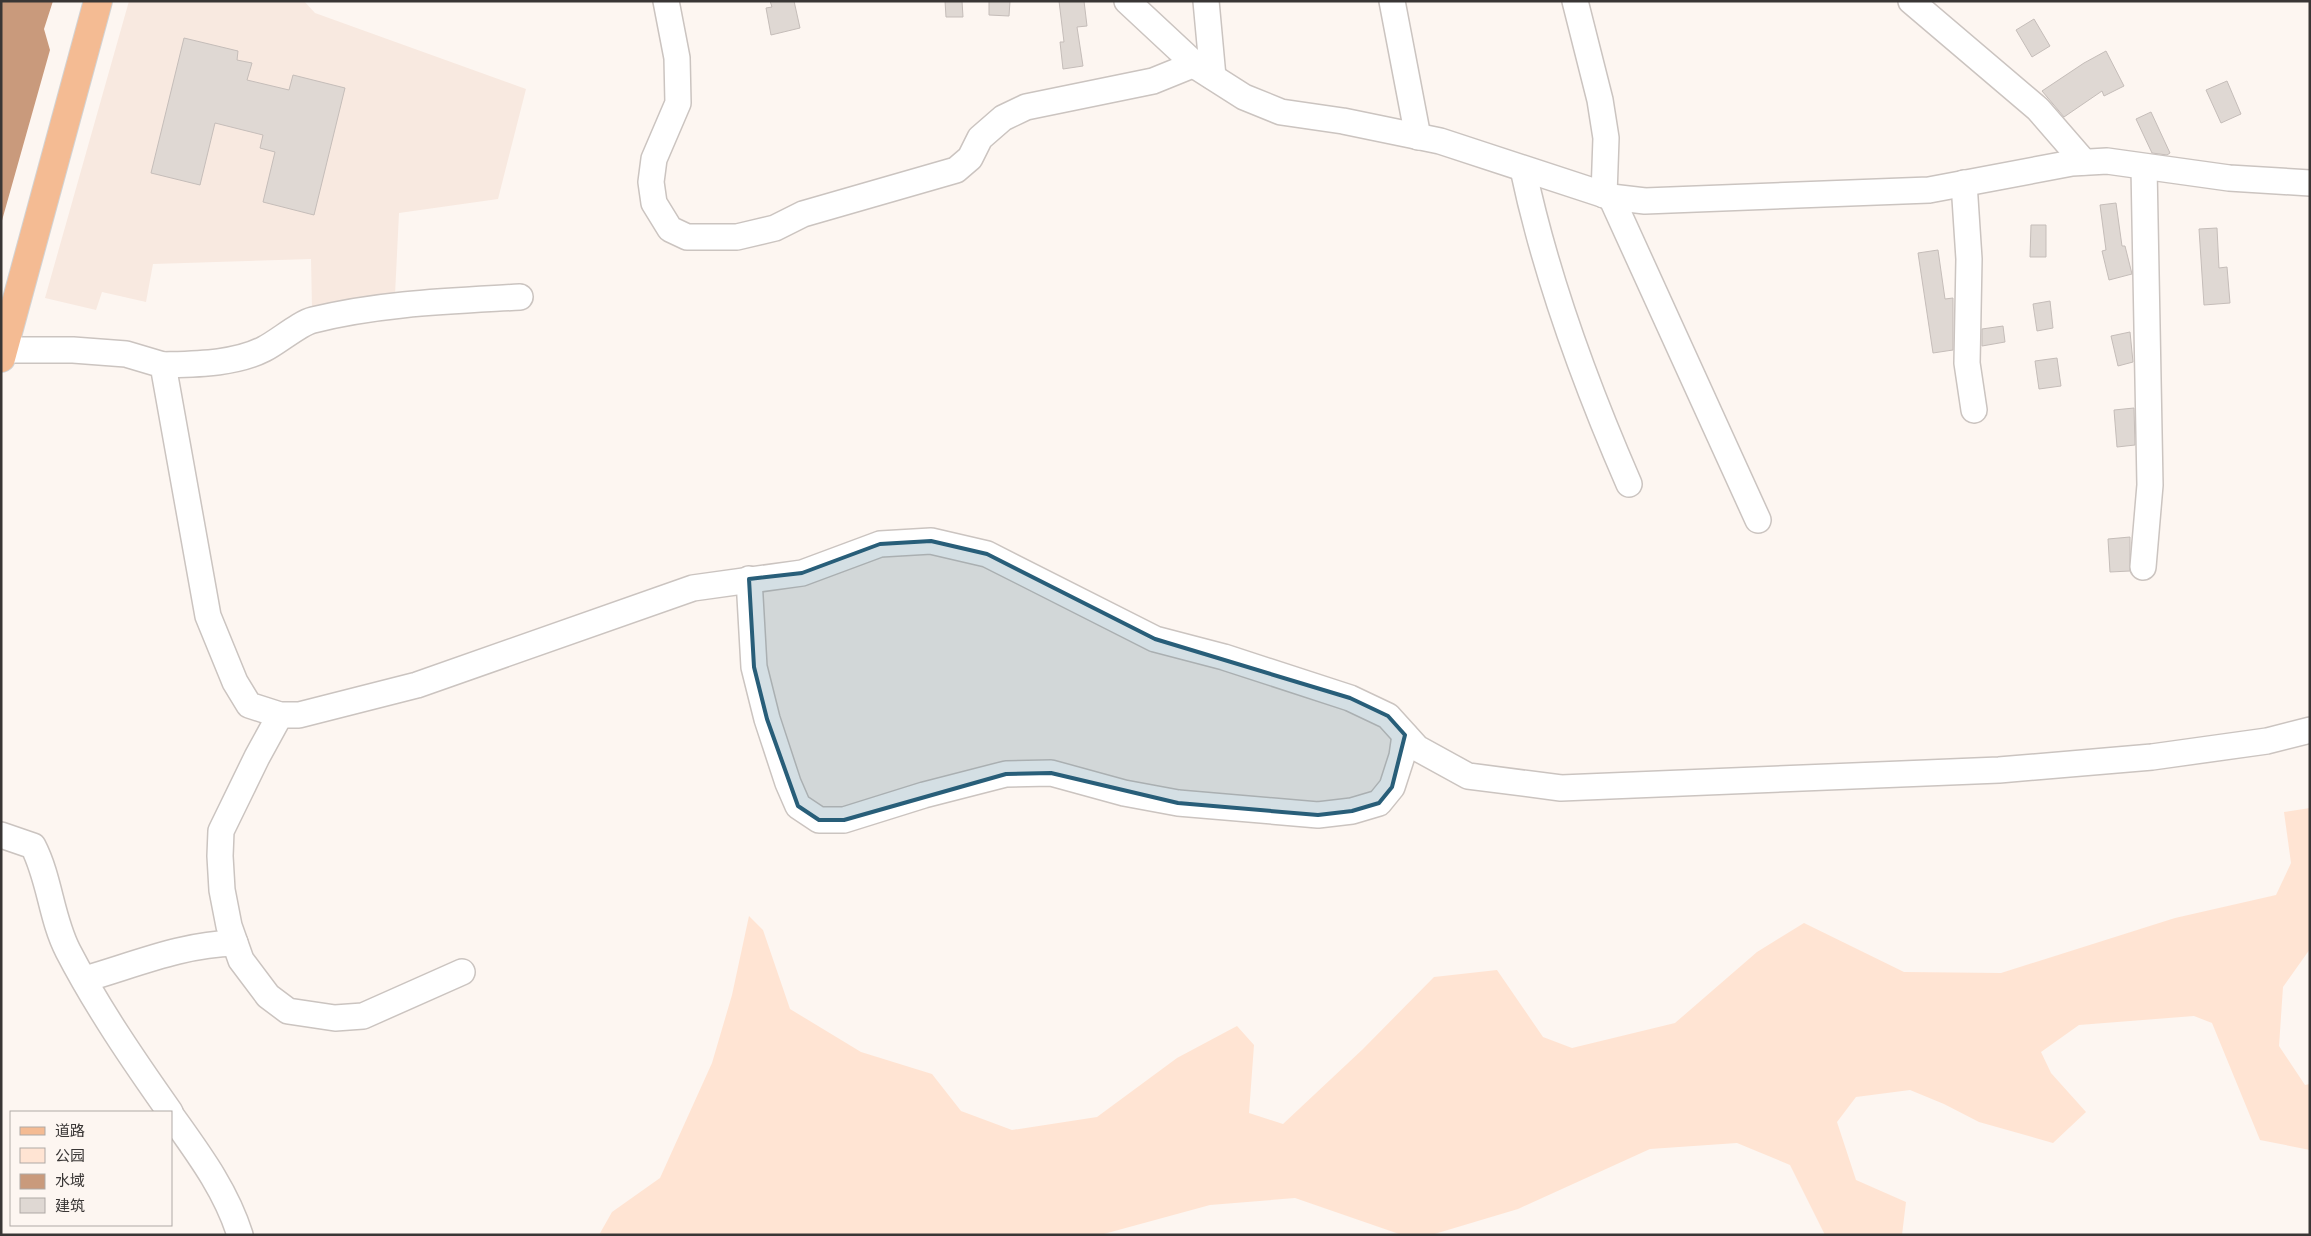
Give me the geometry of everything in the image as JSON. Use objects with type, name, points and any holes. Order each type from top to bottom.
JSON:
[{"type":"main road","points":[[2,354],[98,1]]},
{"type":"street","points":[[666,1],[677,58],[678,103],[654,159],[651,182],[654,203],[670,229],[687,237],[737,237],[775,228],[803,214],[956,170],[970,158],[980,138],[1003,118],[1026,107],[1204,71]]},
{"type":"street","points":[[1127,1],[1204,71],[1244,97],[1281,112],[1343,121],[1440,142],[1607,196],[1645,201],[1929,190],[2072,162],[2107,161],[2229,178],[2310,183]]},
{"type":"street","points":[[1204,71],[1206,1]]},
{"type":"street","points":[[1392,1],[1418,137]]},
{"type":"street","points":[[1575,1],[1600,100],[1606,138],[1607,196],[1758,520]]},
{"type":"street","points":[[1910,1],[2038,110],[2084,162]]},
{"type":"street","points":[[2143,567],[2150,485],[2144,167]]},
{"type":"street","points":[[1523,169],[1531,206],[1567,329],[1629,484]]},
{"type":"street","points":[[1964,183],[1969,259],[1967,363],[1974,410]]},
{"type":"street","points":[[2,354],[73,350],[126,354],[163,365],[190,364],[230,359],[262,350],[310,321],[351,311],[433,302],[520,296]]},
{"type":"street","points":[[163,365],[208,616],[234,682],[249,705],[280,715],[299,715],[417,686],[693,588],[802,573],[880,544],[930,541],[987,554],[1156,639],[1224,657],[1350,698],[1388,716],[1417,748],[1468,776],[1561,788],[1999,770],[2152,757],[2267,741],[2310,730]]},
{"type":"street","points":[[748,579],[754,667],[767,719],[788,783],[798,806],[819,820],[844,820],[924,795],[1006,774],[1051,773],[1124,793],[1178,803],[1318,815],[1352,811],[1379,803],[1392,787],[1402,756],[1405,735]]},
{"type":"street","points":[[280,715],[221,831],[222,890],[229,926],[241,960],[268,996],[288,1011],[335,1018],[363,1016],[462,972]]},
{"type":"street","points":[[1,835],[33,846],[40,859],[53,914],[67,950],[169,1111]]},
{"type":"street","points":[[85,979],[187,948],[210,943],[235,943]]},
{"type":"street","points":[[172,1116],[212,1174],[234,1217],[240,1235]]},
{"type":"highlighted area","points":[[931,541],[987,554],[1155,639],[1350,698],[1388,716],[1405,735],[1392,787],[1379,803],[1352,811],[1318,815],[1178,803],[1051,773],[1006,774],[844,820],[819,820],[798,806],[767,719],[754,667],[749,579],[802,573],[880,544]]},
{"type":"shaded area","points":[[129,1],[304,1],[315,13],[526,89],[498,199],[399,213],[395,295],[312,308],[311,259],[153,264],[146,302],[102,292],[96,310],[45,298]]},
{"type":"green space","points":[[2310,808],[2310,949],[2283,987],[2279,1046],[2305,1085],[2310,1084],[2310,1150],[2260,1140],[2212,1023],[2194,1016],[2079,1025],[2041,1052],[2051,1073],[2086,1112],[2053,1143],[1979,1122],[1944,1104],[1910,1090],[1856,1097],[1837,1122],[1856,1180],[1906,1202],[1902,1235],[1825,1235],[1790,1165],[1737,1143],[1650,1149],[1518,1209],[1431,1235],[1402,1235],[1295,1198],[1210,1205],[1100,1235],[599,1235],[612,1212],[660,1178],[712,1063],[732,995],[749,916],[763,930],[790,1009],[861,1052],[932,1074],[961,1111],[1012,1130],[1097,1117],[1177,1058],[1237,1026],[1254,1045],[1249,1113],[1283,1124],[1363,1049],[1434,977],[1497,970],[1543,1037],[1572,1048],[1675,1023],[1757,952],[1804,923],[1904,972],[2001,973],[2175,918],[2276,895],[2291,863],[2284,812]]},
{"type":"water","points":[[1,1],[53,1],[44,29],[50,50],[1,224]]},
{"type":"building","points":[[770,1],[794,1],[800,28],[771,35],[766,8],[772,7]]},
{"type":"building","points":[[945,1],[962,1],[963,17],[946,17]]},
{"type":"building","points":[[989,1],[1010,1],[1009,16],[989,15]]},
{"type":"building","points":[[1059,1],[1084,1],[1087,26],[1077,27],[1083,66],[1063,69],[1060,42],[1064,42]]},
{"type":"building","points":[[2034,19],[2050,46],[2032,57],[2016,30]]},
{"type":"building","points":[[184,38],[238,51],[237,60],[252,63],[247,80],[289,90],[293,75],[345,88],[314,215],[263,202],[275,152],[260,148],[263,135],[215,123],[200,185],[151,173]]},
{"type":"building","points":[[2106,51],[2124,86],[2104,96],[2102,91],[2064,117],[2042,91]]},
{"type":"building","points":[[2227,81],[2241,114],[2221,123],[2206,90]]},
{"type":"building","points":[[2151,112],[2170,153],[2167,155],[2152,153],[2136,119]]},
{"type":"building","points":[[2116,203],[2122,246],[2125,246],[2132,274],[2109,280],[2102,251],[2106,250],[2100,205]]},
{"type":"building","points":[[2031,225],[2046,225],[2046,257],[2030,257]]},
{"type":"building","points":[[2217,228],[2219,268],[2227,267],[2230,303],[2204,305],[2199,229]]},
{"type":"building","points":[[1938,250],[1945,299],[1953,298],[1953,350],[1933,353],[1918,253]]},
{"type":"building","points":[[2050,301],[2053,328],[2037,331],[2033,304]]},
{"type":"building","points":[[2003,326],[2005,342],[1982,346],[1982,329]]},
{"type":"building","points":[[2130,332],[2133,362],[2118,366],[2111,336]]},
{"type":"building","points":[[2057,358],[2061,386],[2039,389],[2035,361]]},
{"type":"building","points":[[2134,408],[2135,445],[2117,447],[2114,410]]},
{"type":"building","points":[[2130,537],[2130,571],[2110,572],[2108,539]]}]
